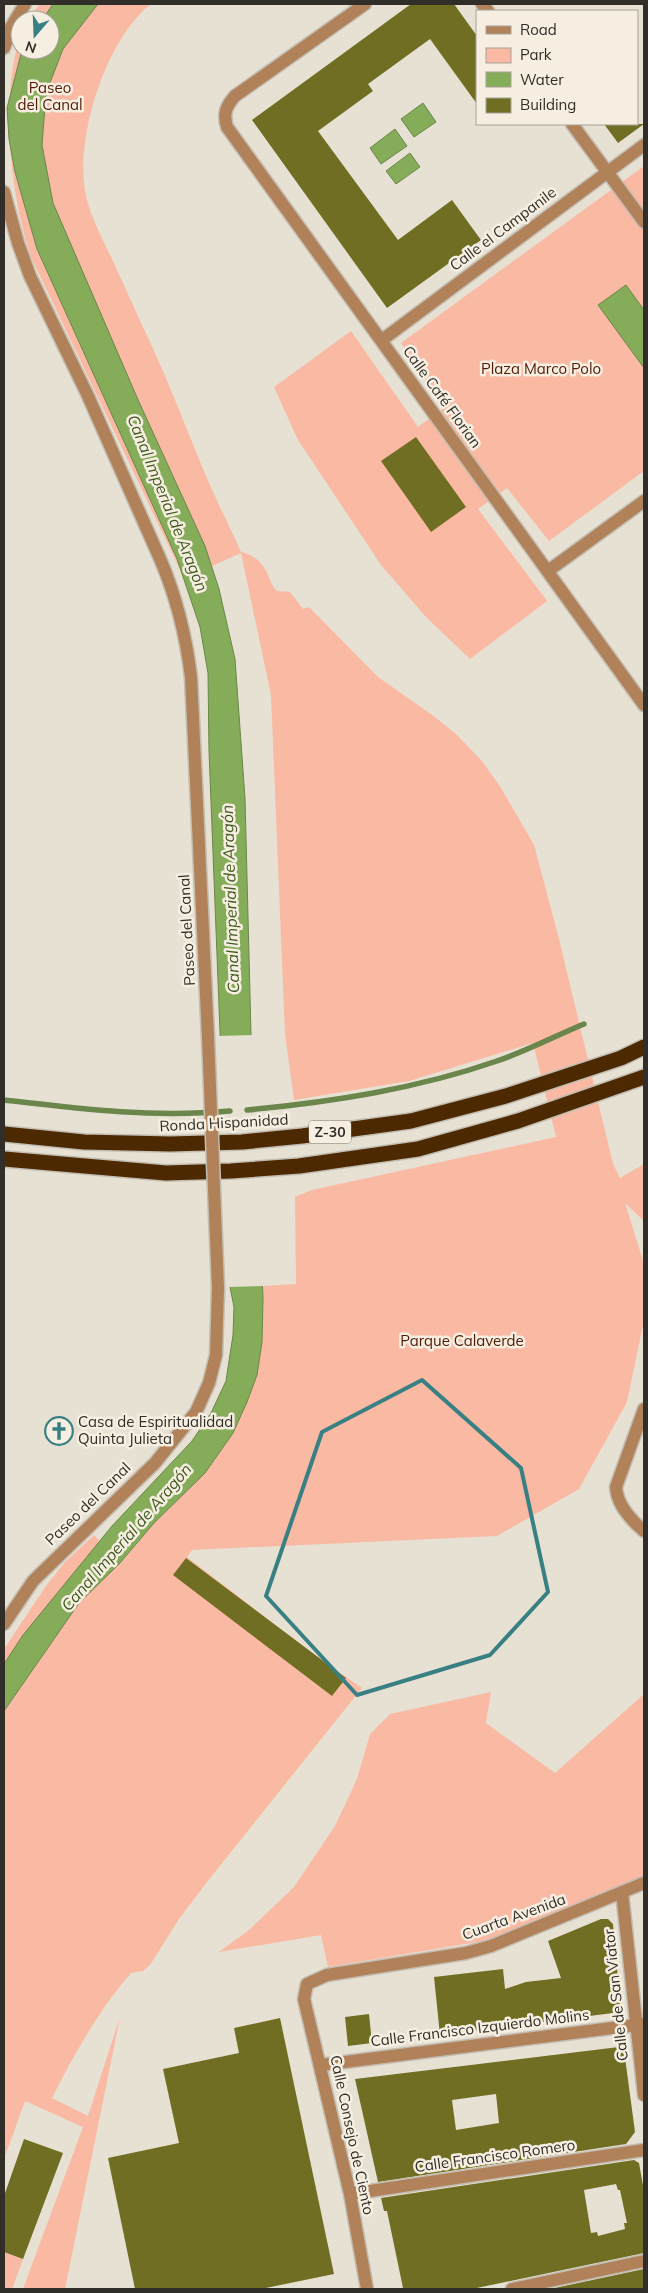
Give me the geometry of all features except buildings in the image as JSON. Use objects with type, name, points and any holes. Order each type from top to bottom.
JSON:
[{"type":"highway","name":"Ronda Hispanidad","points":[[4,1134],[84,1142],[170,1144],[242,1142],[302,1136],[410,1121],[506,1096],[621,1058],[644,1047]]},
{"type":"highway","name":"Z-30","points":[[4,1159],[166,1173],[300,1166],[418,1149],[518,1121],[644,1077]]},
{"type":"street","points":[[4,48],[11,27],[25,4]]},
{"type":"street","name":"Calle Café Florian","points":[[365,4],[235,96],[228,105],[225,120],[227,127],[644,705]]},
{"type":"street","points":[[573,125],[644,222]]},
{"type":"street","name":"Calle el Campanile","points":[[382,340],[644,145]]},
{"type":"street","name":"Paseo del Canal","points":[[4,192],[18,243],[30,276],[84,388],[172,587],[182,621],[191,677],[218,1288],[216,1354],[204,1395],[196,1412],[155,1463],[33,1581],[4,1624]]},
{"type":"street","points":[[548,571],[644,501]]},
{"type":"street","points":[[644,1409],[617,1481],[616,1491],[629,1516],[644,1531]]},
{"type":"street","name":"Cuarta Avenida","points":[[306,1988],[310,1981],[327,1975],[466,1953],[491,1946],[644,1883]]},
{"type":"street","name":"Calle de San Viator","points":[[622,1892],[640,2025],[644,2095]]},
{"type":"street","name":"Calle Consejo de Ciento","points":[[306,1988],[304,1999],[350,2194],[367,2289]]},
{"type":"street","name":"Calle Francisco Izquierdo Molins","points":[[320,2065],[640,2025]]},
{"type":"street","name":"Calle Francisco Romero","points":[[350,2194],[644,2150]]},
{"type":"street","points":[[512,2289],[644,2261]]},
{"type":"highlighted area","points":[[422,1380],[521,1468],[548,1592],[490,1655],[357,1695],[266,1596],[322,1432]]},
{"type":"green space","name":"Parque Calaverde","points":[[39,4],[151,4],[135,20],[120,40],[108,64],[90,116],[83,168],[87,200],[96,225],[157,358],[209,483],[241,552],[251,555],[258,560],[267,572],[274,588],[278,591],[290,592],[303,609],[309,607],[378,677],[457,735],[482,761],[501,788],[534,845],[559,939],[613,1164],[620,1178],[644,1164],[644,1221],[625,1203],[644,1264],[644,1320],[627,1402],[579,1489],[497,1536],[192,1550],[187,1557],[313,1654],[362,1688],[207,1882],[179,1919],[150,1965],[143,1971],[131,1973],[119,1987],[88,2033],[52,2098],[88,2116],[120,2017],[65,2289],[23,2289],[83,2127],[25,2101],[4,2159],[4,1649],[46,1586],[65,1562],[94,1535],[121,1563],[154,1523],[205,1473],[233,1433],[257,1375],[262,1342],[262,1286],[296,1284],[295,1197],[312,1190],[556,1137],[533,1043],[409,1081],[294,1100],[285,1034],[271,695],[241,553],[183,576],[32,259],[24,234],[13,178],[9,118],[10,88],[14,60],[60,60],[60,10],[35,10]]},
{"type":"green space","name":"Plaza Marco Polo","points":[[644,166],[644,471],[549,541],[507,488],[478,509],[547,601],[470,659],[426,617],[381,565],[298,440],[274,387],[351,331],[418,427],[445,407],[401,343]]},
{"type":"green space","points":[[491,1692],[486,1723],[555,1773],[644,1694],[644,1876],[489,1940],[328,1967],[321,1935],[219,1952],[249,1930],[294,1887],[335,1826],[357,1779],[370,1734],[390,1714]]},
{"type":"green space","points":[[4,2252],[23,2259],[12,2289],[4,2289]]},
{"type":"water","name":"Canal Imperial de Aragón","points":[[53,4],[98,4],[63,49],[60,57],[60,10],[49,10]]},
{"type":"water","name":"Canal Imperial de Aragón","points":[[19,60],[59,60],[46,93],[42,145],[53,203],[139,402],[205,546],[219,589],[235,659],[245,798],[251,1035],[263,1298],[262,1342],[257,1375],[233,1433],[205,1473],[154,1523],[120,1563],[79,1603],[4,1711],[4,1664],[23,1635],[112,1526],[192,1441],[211,1413],[226,1381],[233,1335],[234,1307],[230,1287],[209,751],[208,673],[200,627],[177,559],[37,249],[15,172],[9,139],[7,108]]},
{"type":"water","points":[[423,103],[436,122],[414,137],[401,119]]},
{"type":"water","points":[[395,129],[407,146],[381,164],[370,148]]},
{"type":"water","points":[[410,153],[420,167],[396,184],[386,171]]},
{"type":"water","points":[[626,285],[644,310],[644,368],[598,305]]},
{"type":"pier","points":[[254,1035],[264,1286],[228,1287],[217,1036]]},
{"type":"waterway","points":[[247,1110],[311,1103],[405,1087],[466,1071],[508,1057],[584,1024]]},
{"type":"waterway","points":[[4,1100],[117,1112],[173,1114],[230,1111]]},
{"type":"place","name":"Casa de Espiritualidad Quinta Julieta","points":[[59,1431]]}]
